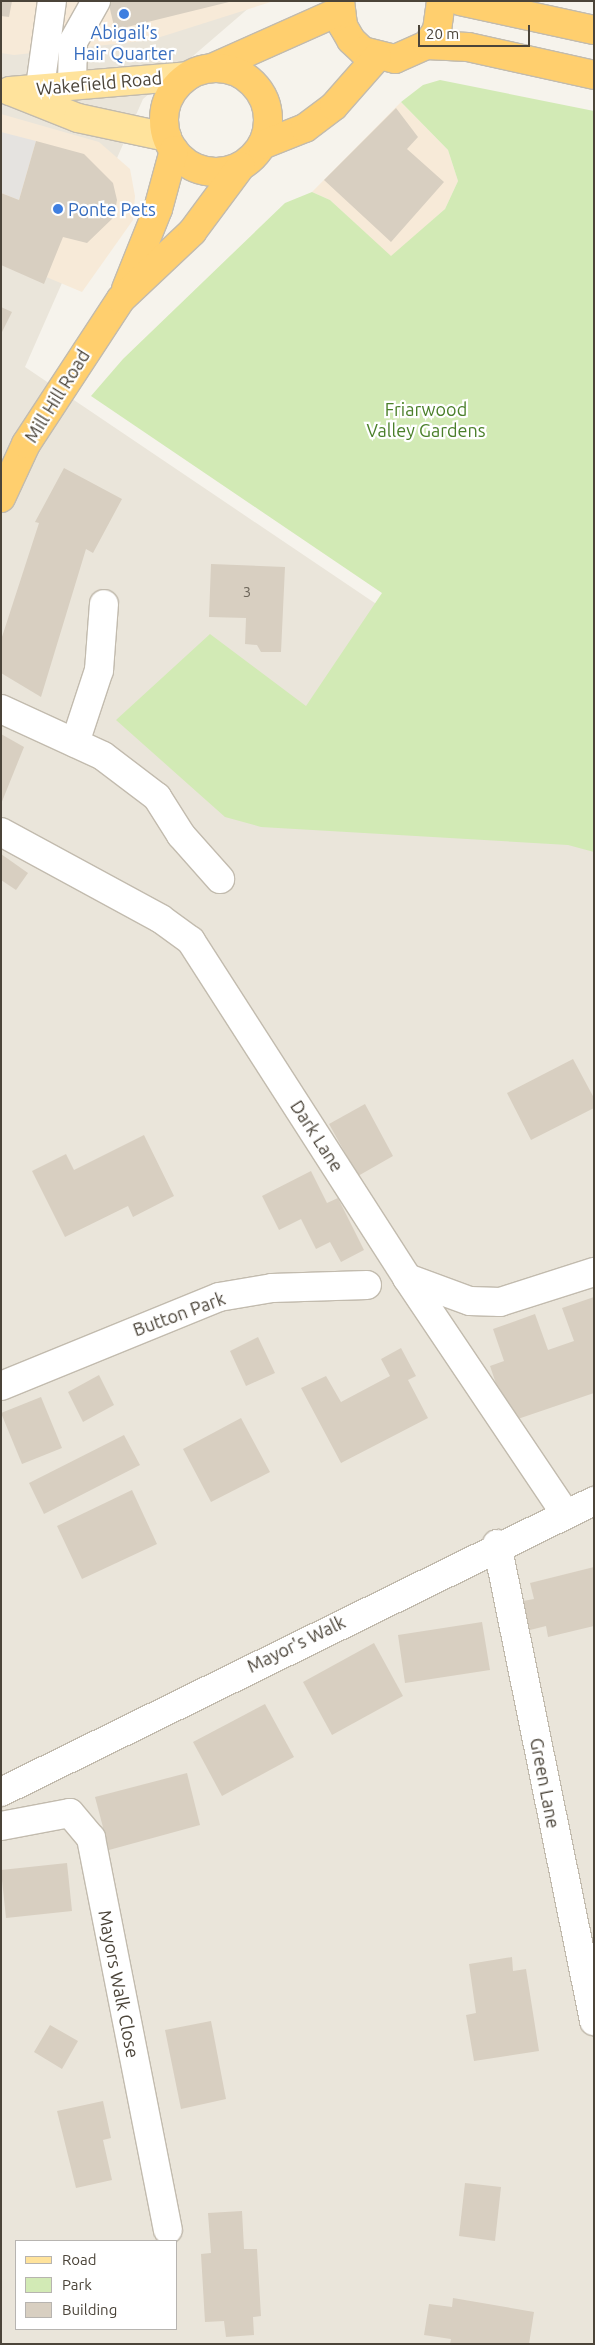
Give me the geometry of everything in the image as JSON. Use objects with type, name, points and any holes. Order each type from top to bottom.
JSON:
[{"type":"highway","points":[[377,57],[334,106],[305,128],[262,145],[241,166],[227,171],[205,170],[184,161],[171,144],[167,103],[200,72],[340,6],[352,40],[377,57],[395,59],[426,44],[437,30],[441,1]]},
{"type":"highway","points":[[460,1],[522,7],[594,30]]},
{"type":"highway","points":[[426,44],[468,47],[594,75]]},
{"type":"highway","points":[[200,72],[243,75],[255,85],[268,114],[262,145]]},
{"type":"highway","name":"Mill Hill Road","points":[[1,498],[26,444],[121,299],[158,209],[171,144]]},
{"type":"highway","name":"Mill Hill Road","points":[[121,299],[192,232],[241,166]]},
{"type":"main road","name":"Wakefield Road","points":[[6,90],[200,72]]},
{"type":"main road","name":"Wakefield Road","points":[[6,90],[78,118],[171,144]]},
{"type":"street","points":[[40,87],[52,1]]},
{"type":"street","points":[[72,85],[73,42],[96,1]]},
{"type":"street","points":[[74,743],[99,670],[104,604]]},
{"type":"street","points":[[1,709],[103,756],[157,797],[181,835],[220,879]]},
{"type":"street","name":"Dark Lane","points":[[1,832],[161,919],[191,941],[407,1278],[565,1513]]},
{"type":"street","points":[[407,1278],[470,1300],[500,1302],[594,1272]]},
{"type":"street","name":"Button Park","points":[[1,1386],[219,1297],[272,1288],[367,1285]]},
{"type":"street","name":"Mayor's Walk","points":[[1,1792],[497,1544],[594,1501]]},
{"type":"street","name":"Green Lane","points":[[497,1544],[594,2021]]},
{"type":"street","name":"Mayors Walk Close","points":[[1,1826],[70,1813],[91,1838],[168,2230]]},
{"type":"shaded area","points":[[1,1],[257,1],[143,99],[25,367],[594,751],[594,2344],[1,2344]]},
{"type":"shaded area","points":[[1,1],[274,1],[151,40],[14,55],[1,53]]},
{"type":"shaded area","points":[[401,102],[448,150],[458,181],[445,209],[391,257],[330,200],[312,192]]},
{"type":"shaded area","points":[[1,114],[99,142],[130,169],[135,196],[133,220],[82,292],[1,258]]},
{"type":"shaded area","name":"Ponte Pets","points":[[1,132],[36,141],[19,200],[1,193]]},
{"type":"green space","name":"Friarwood Valley Gardens","points":[[440,80],[594,111],[594,852],[568,845],[261,827],[225,817],[116,720],[210,634],[306,706],[382,593],[91,396],[123,359],[285,203],[312,192],[330,200],[391,256],[445,209],[458,181],[448,150],[401,102],[423,85]]},
{"type":"building","points":[[1,1],[12,1],[9,17],[1,16]]},
{"type":"building","points":[[108,1],[228,1],[229,2],[115,30]]},
{"type":"building","points":[[396,108],[418,137],[407,149],[444,182],[391,242],[324,180]]},
{"type":"building","name":"Ponte Pets","points":[[36,141],[84,154],[113,183],[117,200],[114,217],[87,243],[63,237],[44,284],[1,265],[1,193],[19,200]]},
{"type":"building","points":[[1,307],[12,312],[1,334]]},
{"type":"building","points":[[64,468],[122,499],[93,553],[86,549],[41,697],[1,673],[1,640],[39,523],[35,522]]},
{"type":"building","points":[[211,564],[285,567],[281,652],[261,652],[257,645],[245,644],[246,618],[209,617]]},
{"type":"building","points":[[1,734],[24,747],[1,804]]},
{"type":"building","points":[[1,854],[28,873],[16,890],[1,880]]},
{"type":"building","points":[[573,1059],[594,1098],[594,1108],[531,1140],[507,1093]]},
{"type":"building","points":[[365,1104],[393,1156],[358,1176],[329,1124]]},
{"type":"building","points":[[144,1135],[174,1196],[133,1217],[128,1206],[65,1237],[32,1171],[66,1154],[74,1170]]},
{"type":"building","points":[[311,1171],[327,1203],[338,1198],[364,1250],[341,1262],[330,1242],[316,1249],[301,1219],[279,1230],[262,1196]]},
{"type":"building","points":[[594,1297],[594,1393],[509,1422],[490,1366],[504,1361],[493,1329],[535,1314],[548,1350],[574,1341],[562,1308]]},
{"type":"building","points":[[258,1337],[275,1373],[246,1386],[230,1351]]},
{"type":"building","points":[[401,1348],[416,1376],[408,1380],[428,1418],[341,1463],[301,1388],[326,1376],[341,1402],[390,1376],[381,1359]]},
{"type":"building","points":[[99,1375],[114,1405],[83,1422],[68,1392]]},
{"type":"building","points":[[41,1397],[62,1448],[22,1464],[1,1413]]},
{"type":"building","points":[[241,1418],[270,1472],[211,1502],[183,1449]]},
{"type":"building","points":[[124,1435],[140,1465],[44,1514],[29,1483]]},
{"type":"building","points":[[132,1490],[157,1544],[82,1579],[57,1526]]},
{"type":"building","points":[[594,1567],[594,1626],[548,1637],[546,1626],[530,1630],[523,1601],[534,1599],[530,1583]]},
{"type":"building","points":[[482,1622],[490,1670],[405,1683],[398,1635]]},
{"type":"building","points":[[374,1643],[403,1696],[332,1735],[303,1682]]},
{"type":"building","points":[[265,1704],[294,1757],[222,1796],[193,1742]]},
{"type":"building","points":[[187,1773],[200,1825],[109,1850],[95,1797]]},
{"type":"building","points":[[67,1863],[72,1911],[6,1918],[1,1870]]},
{"type":"building","points":[[512,1957],[513,1971],[526,1969],[539,2051],[474,2061],[466,2015],[476,2013],[469,1964]]},
{"type":"building","points":[[211,2021],[226,2099],[181,2109],[165,2030]]},
{"type":"building","points":[[50,2025],[78,2041],[62,2069],[34,2052]]},
{"type":"building","points":[[103,2101],[111,2138],[103,2140],[112,2180],[76,2188],[57,2111]]},
{"type":"building","points":[[465,2183],[501,2187],[495,2241],[459,2236]]},
{"type":"building","points":[[242,2211],[244,2249],[257,2249],[261,2316],[253,2317],[254,2335],[226,2337],[224,2321],[205,2322],[201,2254],[211,2253],[208,2213]]},
{"type":"building","points":[[453,2298],[534,2312],[529,2344],[450,2344],[451,2339],[424,2335],[429,2304],[452,2307]]},
{"type":"place","name":"Abigail’s Hair Quarter","points":[[124,14]]},
{"type":"place","name":"Ponte Pets","points":[[58,209]]}]
